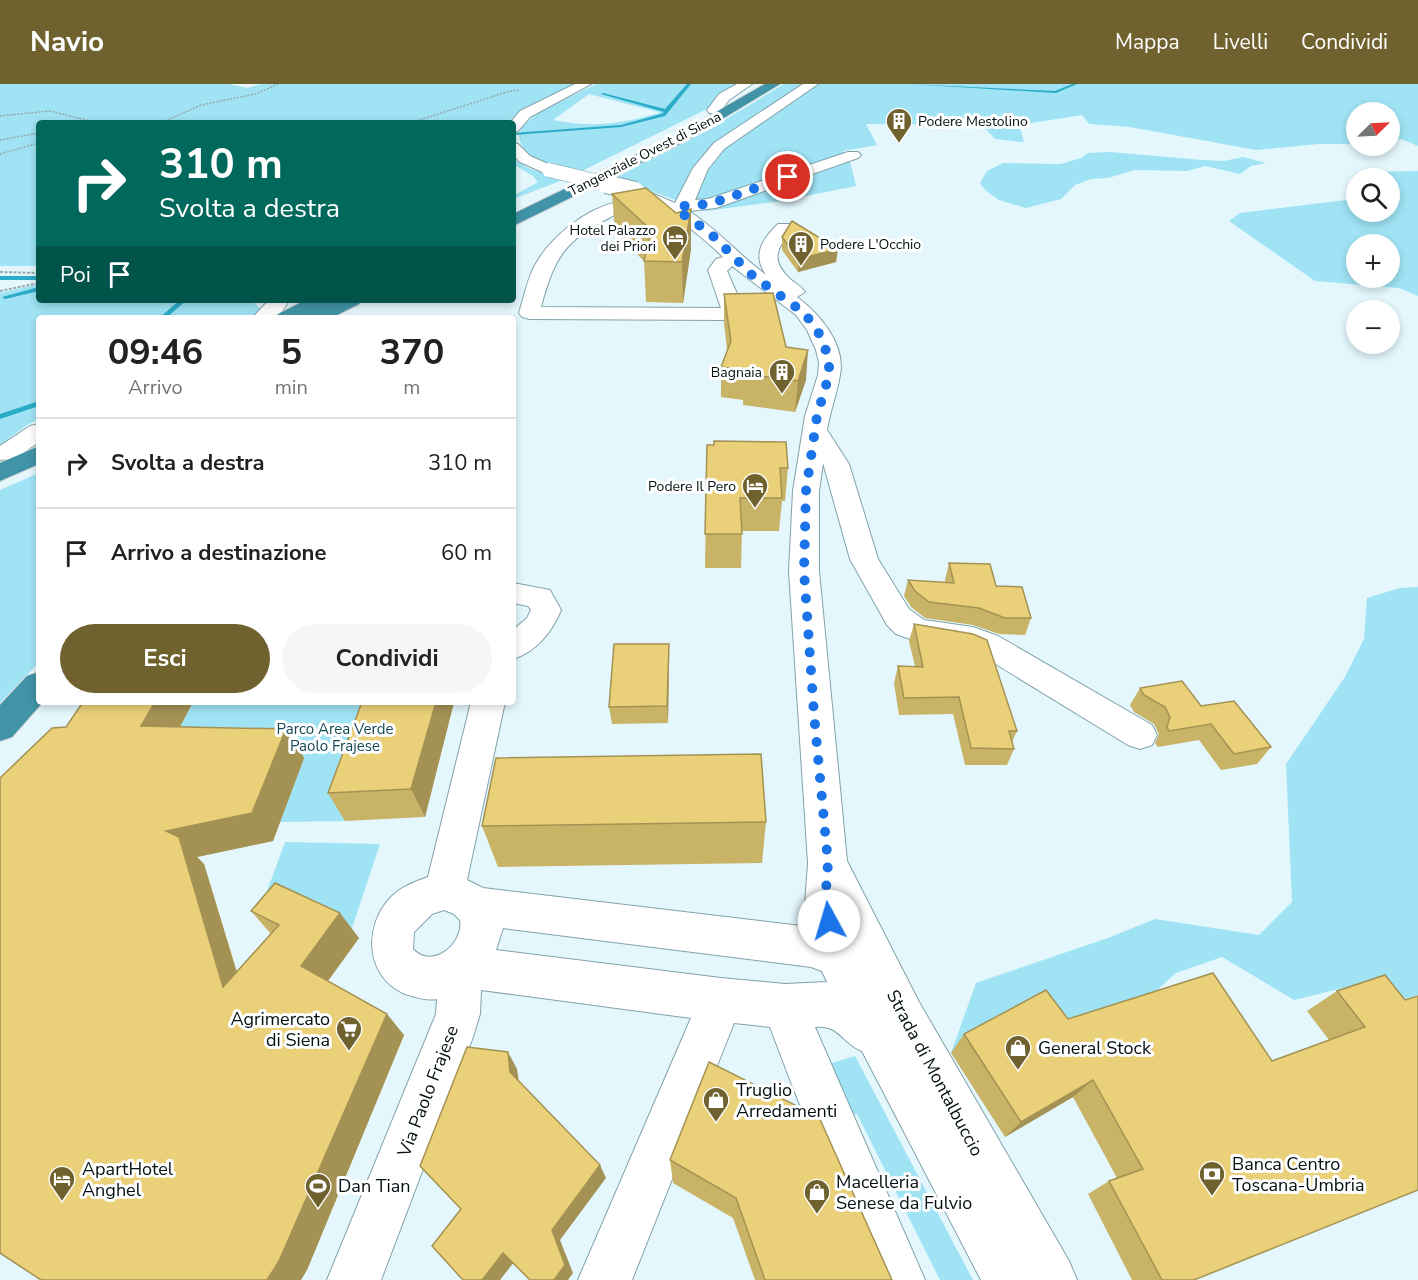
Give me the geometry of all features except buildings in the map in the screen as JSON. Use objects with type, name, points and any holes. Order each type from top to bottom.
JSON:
[{"type":"highway","name":"Tangenziale Ovest di Siena","points":[[516,207],[610,164],[714,110],[758,84]]},
{"type":"highway","name":"Tangenziale Ovest di Siena","points":[[516,220],[679,139],[774,84]]},
{"type":"highway","points":[[291,315],[316,303]]},
{"type":"highway","points":[[321,315],[347,303]]},
{"type":"highway","points":[[332,315],[349,303]]},
{"type":"highway","points":[[2,461],[36,439]]},
{"type":"highway","points":[[2,461],[36,455]]},
{"type":"highway","points":[[0,484],[36,469]]},
{"type":"highway","points":[[0,727],[36,689]]},
{"type":"street","points":[[516,124],[525,114],[585,84]]},
{"type":"street","points":[[714,110],[724,98],[746,84]]},
{"type":"street","points":[[680,208],[701,168],[719,146],[812,84]]},
{"type":"street","name":"Strada di Montalbuccio","points":[[516,150],[525,159],[549,170],[635,191],[680,208],[709,232],[753,276],[793,303],[817,329],[829,358],[829,375],[815,430],[806,491],[804,571],[827,883],[837,956],[880,1041],[1029,1268]]},
{"type":"street","points":[[680,208],[710,204],[853,155]]},
{"type":"street","points":[[614,208],[579,228],[552,254],[543,270],[529,313],[727,314],[733,308],[717,270],[723,264],[735,260]]},
{"type":"street","points":[[784,228],[773,238],[768,260],[778,279],[797,295],[798,298],[793,303]]},
{"type":"street","points":[[265,315],[275,308],[278,303]]},
{"type":"street","points":[[815,430],[836,464],[864,559],[898,617],[907,626],[921,631],[973,638],[1140,735]]},
{"type":"street","points":[[2,461],[36,433]]},
{"type":"street","points":[[516,593],[539,597],[546,610],[540,624],[516,644]]},
{"type":"street","points":[[460,899],[488,705]]},
{"type":"street","points":[[778,944],[807,934],[815,926],[827,883]]},
{"type":"street","name":"Strada di Montalbuccio","points":[[827,883],[903,1018],[1029,1268]]},
{"type":"street","points":[[460,899],[482,917],[483,930],[471,956],[460,966],[440,976],[418,977],[405,972],[396,963],[391,951],[391,937],[404,911],[423,898],[460,899],[811,947],[837,956],[856,972],[876,1000],[1029,1268]]},
{"type":"street","points":[[460,966],[721,1000],[785,1006],[829,1004],[843,1009],[880,1041]]},
{"type":"street","name":"Via Paolo Frajese","points":[[354,1280],[450,1037],[460,1001],[460,966]]},
{"type":"street","points":[[605,1280],[721,1000]]},
{"type":"street","points":[[785,1006],[815,1085],[898,1280]]},
{"type":"path","points":[[168,120],[201,105],[256,94],[278,84]]},
{"type":"path","points":[[419,120],[510,91],[531,89],[567,93]]},
{"type":"path","points":[[0,116],[50,111],[87,120]]},
{"type":"path","points":[[0,140],[36,134]]},
{"type":"path","points":[[0,154],[36,144]]},
{"type":"path","points":[[0,272],[36,273]]},
{"type":"path","points":[[0,291],[36,284]]},
{"type":"green space","points":[[0,84],[229,84],[247,88],[261,84],[575,84],[518,112],[510,120],[36,120],[36,266],[0,266]]},
{"type":"green space","points":[[596,84],[741,84],[709,108],[578,173],[542,162],[526,151],[521,144],[519,135],[523,126],[538,113]],"holes":[[[589,94],[659,112],[606,124],[581,124],[553,120]]]},
{"type":"green space","points":[[784,84],[1418,84],[1418,146],[1400,139],[1400,102],[1346,102],[1346,144],[1318,144],[1256,150],[1130,127],[1089,124],[1082,115],[1019,125],[1024,142],[995,139],[982,125],[866,124],[877,145],[843,151],[850,161],[856,186],[781,201],[706,211],[640,187],[610,180],[728,118]]},
{"type":"green space","points":[[1110,152],[1224,161],[1243,157],[1266,163],[1251,166],[1240,174],[1205,166],[1187,171],[1135,170],[1108,178],[1091,179],[1075,185],[1061,199],[1026,208],[999,200],[986,191],[980,183],[987,171],[1003,163],[1060,164],[1081,158],[1088,153]]},
{"type":"green space","points":[[516,161],[528,168],[563,180],[516,198],[516,194],[538,182],[533,176],[516,166]]},
{"type":"green space","points":[[1400,171],[1418,171],[1418,296],[1399,288],[1400,234],[1346,234],[1346,284],[1315,281],[1229,221],[1240,213],[1346,200],[1346,222],[1400,222]]},
{"type":"green space","points":[[36,285],[36,303],[254,303],[263,311],[257,315],[36,315],[36,420],[0,445],[0,293]]},
{"type":"green space","points":[[36,474],[36,665],[0,703],[0,490]]},
{"type":"green space","points":[[1418,587],[1418,995],[1375,1007],[1343,988],[1294,1000],[1222,957],[1176,973],[1134,1011],[1068,1033],[1030,1010],[951,1053],[976,983],[1108,938],[1155,919],[1259,935],[1292,902],[1286,764],[1345,677],[1364,639],[1367,598],[1400,588]]},
{"type":"green space","name":"Parco Area Verde Paolo Frajese","points":[[191,705],[386,705],[345,821],[280,822],[303,758],[165,755]]},
{"type":"green space","points":[[285,842],[380,844],[350,934],[266,894]]},
{"type":"green space","points":[[855,1056],[973,1280],[940,1280],[857,1114],[845,1117],[825,1065]]},
{"type":"waterway","points":[[553,84],[558,86]]},
{"type":"waterway","points":[[516,134],[621,126],[663,115],[689,84]]},
{"type":"waterway","points":[[910,84],[1056,92],[1075,84]]},
{"type":"waterway","points":[[603,94],[666,111]]},
{"type":"waterway","points":[[0,278],[36,278]]},
{"type":"waterway","points":[[5,297],[36,290]]},
{"type":"waterway","points":[[166,315],[180,303]]},
{"type":"waterway","points":[[0,417],[36,404]]},
{"type":"place","name":"Podere Mestolino","points":[[899,144]]},
{"type":"place","name":"Hotel Palazzo dei Priori","points":[[675,261]]},
{"type":"place","name":"Podere L'Occhio","points":[[801,267]]},
{"type":"place","name":"Bagnaia","points":[[782,395]]},
{"type":"place","name":"Podere Il Pero","points":[[755,509]]},
{"type":"place","name":"Agrimercato di Siena","points":[[349,1052]]},
{"type":"place","name":"General Stock","points":[[1018,1071]]},
{"type":"place","name":"Truglio Arredamenti","points":[[716,1123]]},
{"type":"place","name":"Banca Centro Toscana-Umbria","points":[[1212,1197]]},
{"type":"place","name":"ApartHotel Anghel","points":[[62,1202]]},
{"type":"place","name":"Dan Tian","points":[[318,1209]]},
{"type":"place","name":"Macelleria Senese da Fulvio","points":[[817,1215]]},
{"type":"route","points":[[788,177],[710,204],[683,206],[677,210],[709,232],[753,276],[803,312],[817,329],[829,358],[829,375],[817,416],[806,491],[804,571],[808,646],[828,863],[825,904],[829,921]]}]
